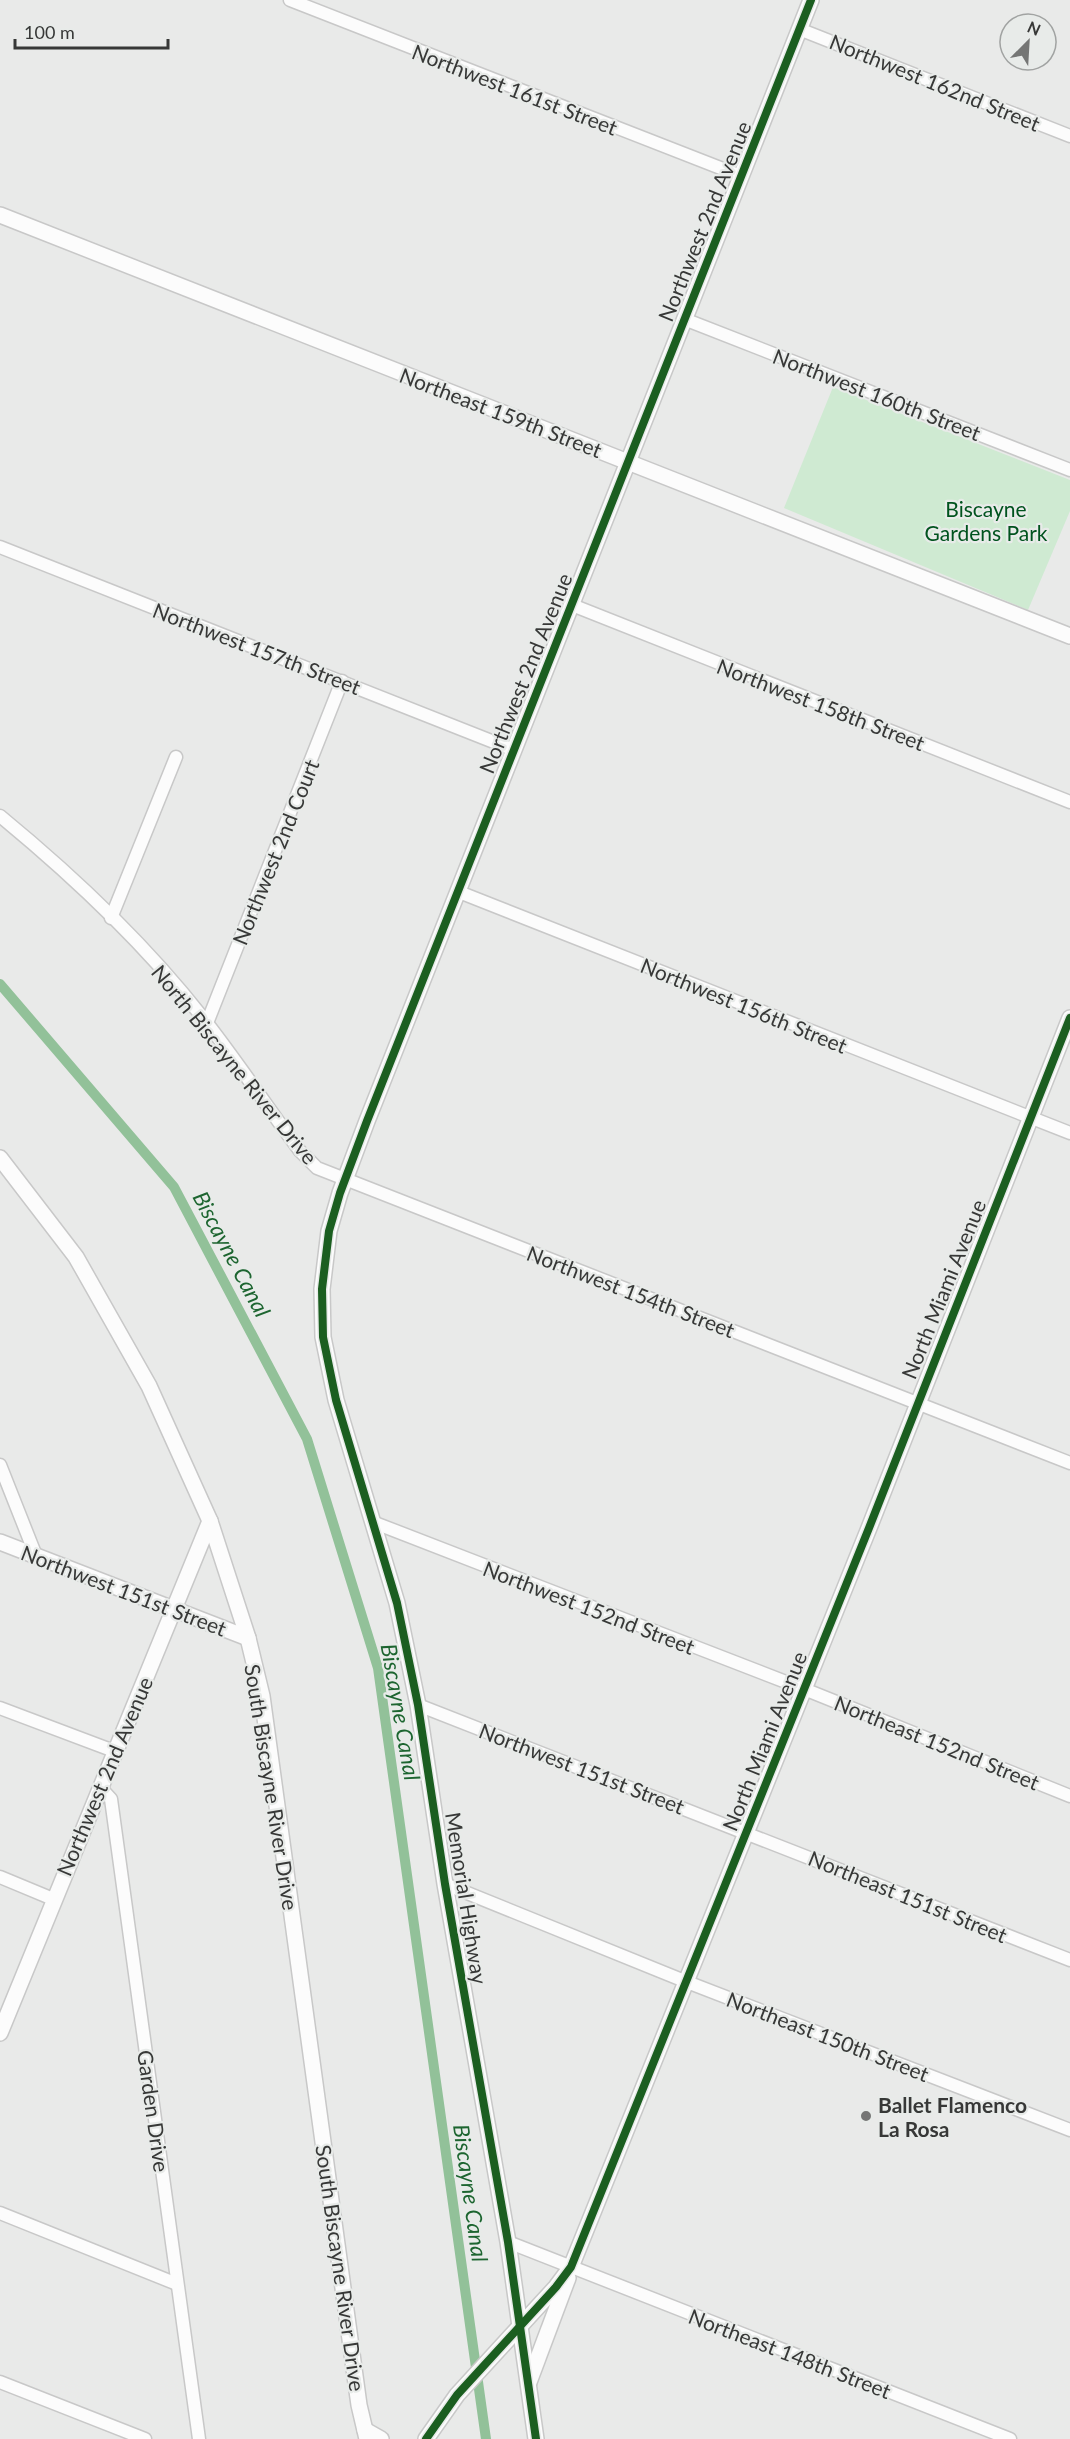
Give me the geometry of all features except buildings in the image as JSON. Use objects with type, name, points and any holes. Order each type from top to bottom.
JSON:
[{"type":"street","name":"Northwest 161st Street","points":[[290,0],[741,176]]},
{"type":"street","name":"Northwest 2nd Avenue","points":[[329,1370],[323,1337],[322,1288],[329,1231],[345,1180],[811,0]]},
{"type":"street","name":"Northwest 162nd Street","points":[[799,28],[1070,136]]},
{"type":"street","name":"Northeast 159th Street","points":[[0,215],[1070,636]]},
{"type":"street","name":"Northwest 160th Street","points":[[684,320],[1070,470]]},
{"type":"street","name":"Northwest 157th Street","points":[[0,547],[514,750]]},
{"type":"street","name":"Northwest 158th Street","points":[[572,605],[1070,802]]},
{"type":"street","name":"Northwest 2nd Court","points":[[207,1023],[342,681]]},
{"type":"street","points":[[111,918],[176,757]]},
{"type":"street","name":"North Biscayne River Drive","points":[[0,816],[60,868],[161,969],[207,1023],[304,1157],[317,1168],[345,1180]]},
{"type":"street","name":"Northwest 156th Street","points":[[459,892],[1070,1133]]},
{"type":"street","name":"North Miami Avenue","points":[[424,2437],[457,2396],[571,2267],[747,1832],[1070,1018]]},
{"type":"street","name":"South Biscayne River Drive","points":[[0,1158],[76,1257],[149,1386],[210,1521],[248,1638],[262,1696],[366,2437]]},
{"type":"street","name":"Northwest 154th Street","points":[[345,1180],[1070,1463]]},
{"type":"street","name":"Memorial Highway","points":[[329,1370],[397,1603],[418,1705],[445,1884],[508,2242],[536,2439]]},
{"type":"street","points":[[0,1465],[36,1556]]},
{"type":"street","name":"Northwest 2nd Avenue","points":[[0,2032],[210,1521]]},
{"type":"street","name":"Northwest 152nd Street","points":[[375,1523],[804,1689]]},
{"type":"street","name":"Northwest 151st Street","points":[[0,1542],[248,1638]]},
{"type":"street","name":"Northeast 152nd Street","points":[[804,1689],[1070,1796]]},
{"type":"street","name":"Northwest 151st Street","points":[[418,1705],[747,1832]]},
{"type":"street","points":[[0,1708],[114,1751]]},
{"type":"street","name":"Garden Drive","points":[[100,1787],[111,1799],[199,2439]]},
{"type":"street","name":"Northeast 151st Street","points":[[747,1832],[1070,1959]]},
{"type":"street","points":[[0,1877],[54,1899]]},
{"type":"street","name":"Northeast 150th Street","points":[[445,1884],[687,1982],[1070,2130]]},
{"type":"street","points":[[0,2213],[177,2284]]},
{"type":"street","name":"Northeast 148th Street","points":[[508,2242],[1010,2439]]},
{"type":"street","points":[[528,2384],[571,2267]]},
{"type":"street","points":[[0,2382],[145,2439]]},
{"type":"street","points":[[366,2437],[381,2439]]},
{"type":"green space","name":"Biscayne Gardens Park","points":[[833,387],[1070,480],[1070,511],[1028,610],[784,508]]},
{"type":"waterway","name":"Biscayne Canal","points":[[0,984],[174,1187],[307,1439],[378,1668],[486,2439]]},
{"type":"cycle path","points":[[536,2439],[508,2242],[445,1884],[418,1705],[397,1603],[336,1400],[323,1337],[322,1289],[329,1231],[340,1193],[367,1121],[811,0]]},
{"type":"cycle path","points":[[426,2439],[457,2395],[556,2287],[571,2267],[869,1528],[1070,1018]]},
{"type":"place","name":"Ballet Flamenco La Rosa","points":[[866,2116]]}]
